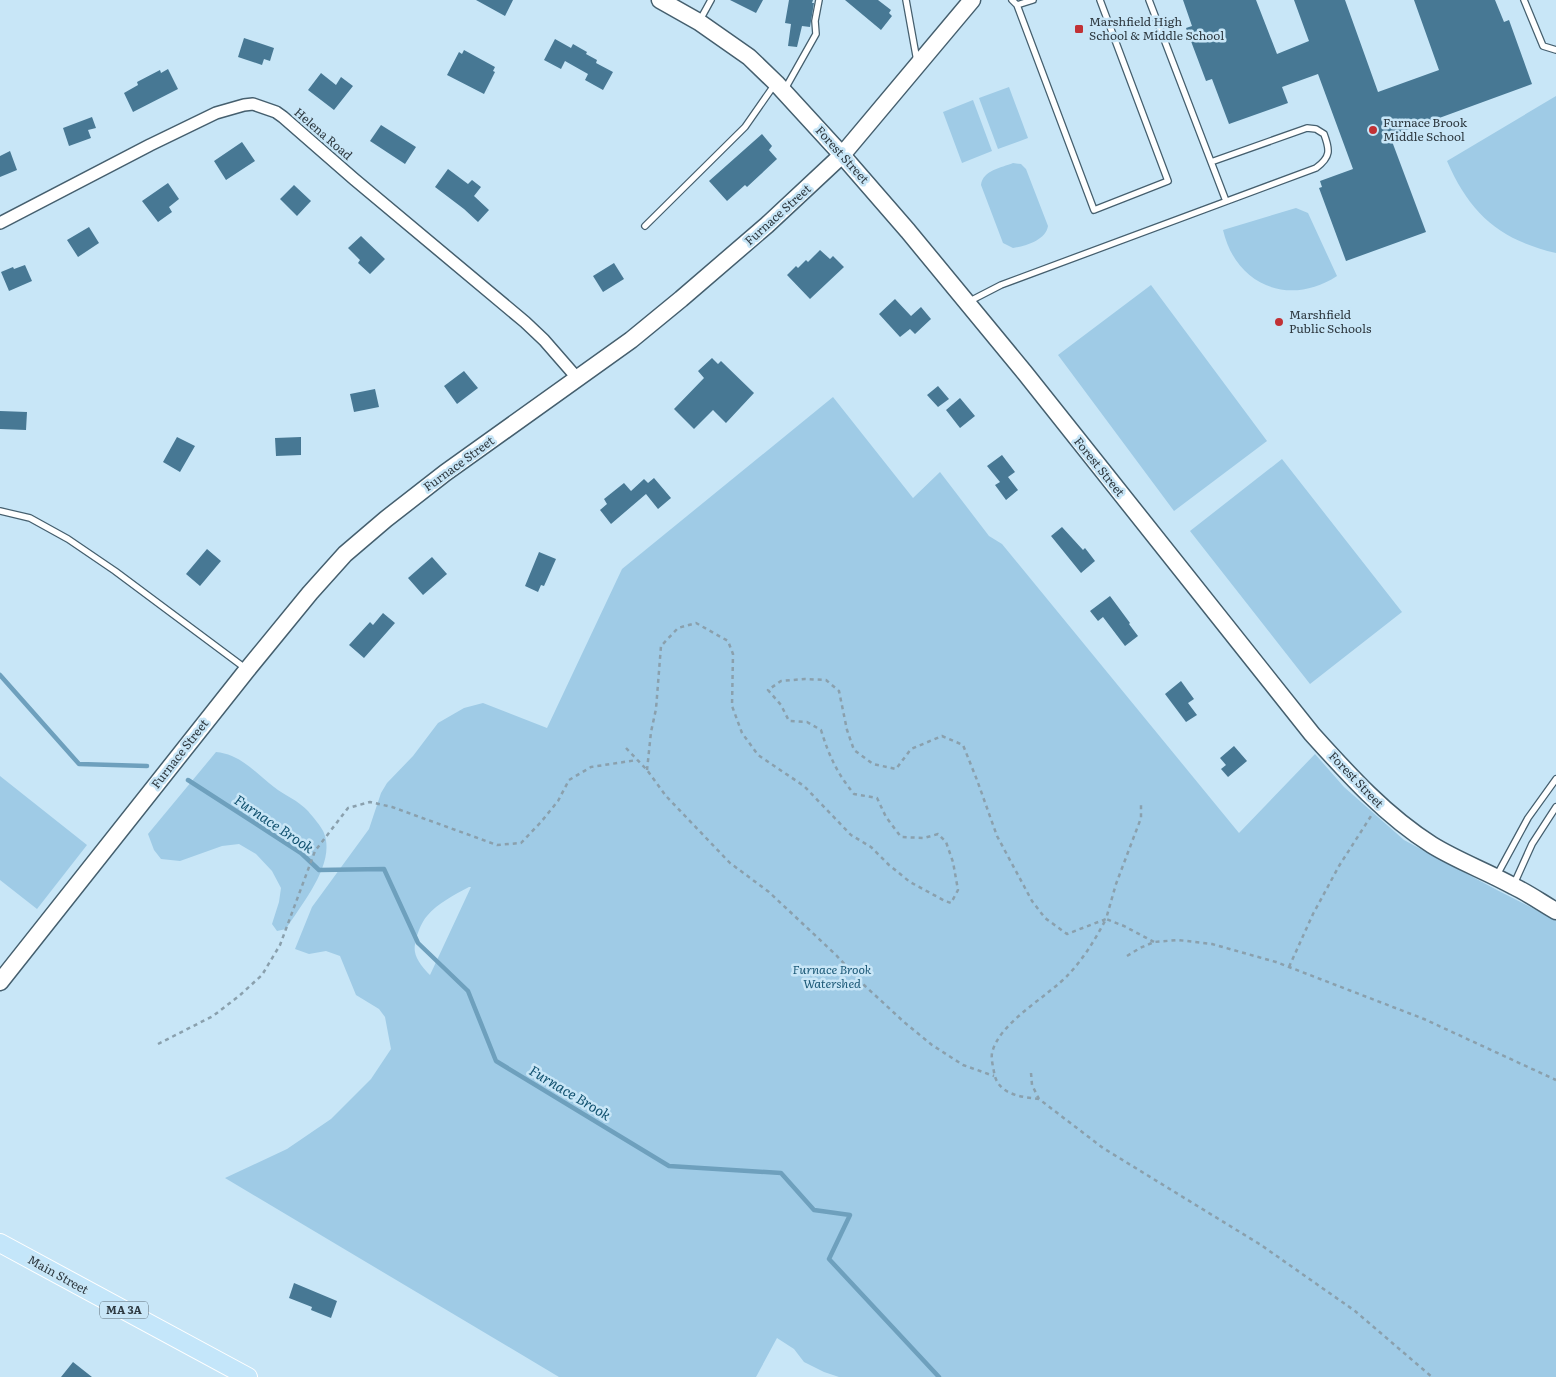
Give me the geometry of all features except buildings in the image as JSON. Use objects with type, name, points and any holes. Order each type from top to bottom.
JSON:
[{"type":"main road","name":"Forest Street","points":[[660,0],[700,22],[749,57],[780,87],[842,155],[967,303],[1306,726],[1347,773],[1379,804],[1431,844],[1454,858],[1514,886],[1556,911]]},
{"type":"main road","name":"Furnace Street","points":[[0,982],[247,670],[327,573],[363,537],[459,462],[631,340],[799,196],[842,155],[972,0]]},
{"type":"main road","name":"Main Street","points":[[0,1243],[248,1377]]},
{"type":"street","name":"Helena Road","points":[[0,223],[216,113],[244,105],[261,106],[283,117],[525,322],[544,340],[578,379]]},
{"type":"lane","points":[[700,22],[711,0]]},
{"type":"lane","points":[[645,226],[745,127],[780,87],[816,34],[815,21],[819,0]]},
{"type":"lane","points":[[906,0],[918,66]]},
{"type":"lane","points":[[1012,0],[1017,5],[1094,210],[1168,180],[1100,0]]},
{"type":"lane","points":[[1017,5],[1033,0]]},
{"type":"lane","points":[[1149,0],[1226,201]]},
{"type":"lane","points":[[1524,0],[1543,46],[1556,50]]},
{"type":"lane","points":[[967,303],[1000,285],[1316,168],[1325,162],[1329,152],[1324,134],[1316,129],[1307,128],[1212,162]]},
{"type":"lane","points":[[0,511],[30,518],[68,539],[115,571],[247,670]]},
{"type":"lane","points":[[1495,877],[1528,818],[1556,779]]},
{"type":"lane","points":[[1514,886],[1532,844],[1556,807]]},
{"type":"path","points":[[647,770],[651,732],[656,709],[661,646],[678,628],[696,623],[728,641],[732,654],[732,706],[742,733],[758,755],[804,786],[850,835],[871,847],[910,882],[945,901],[953,902],[958,890],[953,862],[946,842],[938,834],[924,838],[900,837],[886,817],[877,798],[854,794],[838,774],[827,751],[822,730],[807,722],[789,721],[781,705],[768,690],[781,681],[826,680],[839,691],[854,750],[873,764],[896,769],[911,749],[942,736],[962,746],[977,780],[997,836],[1032,901],[1045,918],[1067,934],[1106,919],[1154,942]]},
{"type":"path","points":[[626,748],[647,770],[666,796],[730,863],[769,892],[904,1022],[932,1045],[963,1065],[994,1076]]},
{"type":"path","points":[[158,1044],[214,1016],[240,996],[262,975],[280,945],[315,852],[348,808],[370,802],[392,807],[497,845],[521,843],[558,801],[569,780],[591,767],[637,760]]},
{"type":"path","points":[[1289,967],[1313,914],[1339,866],[1379,804]]},
{"type":"path","points":[[1039,1099],[1018,1097],[1000,1088],[994,1076],[992,1052],[1001,1034],[1030,1006],[1069,974],[1094,941],[1106,919],[1116,884],[1141,818],[1141,805]]},
{"type":"path","points":[[1127,956],[1154,942],[1178,940],[1212,944],[1289,967],[1424,1019],[1556,1080]]},
{"type":"path","points":[[1031,1073],[1032,1084],[1039,1099],[1103,1148],[1261,1245],[1354,1311],[1432,1377]]},
{"type":"green space","points":[[1009,87],[1028,138],[998,149],[979,98]]},
{"type":"green space","points":[[1556,96],[1556,253],[1519,241],[1489,222],[1466,196],[1447,161]]},
{"type":"green space","points":[[973,100],[992,151],[962,163],[943,112]]},
{"type":"green space","points":[[1013,163],[1021,164],[1026,169],[1048,226],[1044,235],[1039,239],[1024,246],[1013,248],[1003,243],[981,185],[982,180],[989,173]]},
{"type":"green space","points":[[1296,208],[1308,213],[1337,276],[1319,285],[1301,290],[1284,290],[1267,286],[1252,277],[1240,265],[1230,249],[1223,230]]},
{"type":"green space","points":[[1151,285],[1267,441],[1174,511],[1058,355]]},
{"type":"green space","name":"Furnace Brook Watershed","points":[[833,397],[913,498],[940,472],[989,536],[1002,544],[1239,833],[1315,754],[1344,787],[1404,840],[1556,920],[1556,1377],[839,1377],[804,1362],[794,1349],[777,1338],[756,1377],[559,1377],[225,1178],[287,1149],[331,1119],[371,1079],[391,1049],[385,1017],[379,1009],[356,995],[340,956],[326,951],[309,954],[295,949],[312,907],[369,829],[381,793],[387,783],[413,756],[438,723],[464,708],[483,703],[547,728],[622,569]],"holes":[[[471,887],[430,975],[423,968],[415,952],[416,938],[420,928],[431,911],[452,896]]]},
{"type":"green space","points":[[1282,459],[1402,612],[1310,684],[1190,531]]},
{"type":"green space","points":[[216,752],[233,756],[240,760],[278,790],[300,804],[308,811],[324,833],[325,857],[316,883],[286,929],[277,931],[272,924],[281,888],[272,871],[256,854],[239,844],[222,846],[180,861],[161,859],[154,850],[148,834]]},
{"type":"green space","points":[[0,776],[87,845],[37,909],[0,880]]},
{"type":"waterway","name":"Furnace Brook","points":[[0,675],[79,764],[147,766]]},
{"type":"waterway","name":"Furnace Brook","points":[[188,780],[301,853],[319,870],[384,869],[418,943],[468,991],[496,1061],[669,1166],[781,1173],[814,1210],[850,1215],[829,1259],[939,1377]]},
{"type":"place","name":"Marshfield High School & Middle School","points":[[1079,29]]},
{"type":"place","name":"Furnace Brook Middle School","points":[[1373,130]]},
{"type":"place","name":"Marshfield Public Schools","points":[[1279,322]]}]
